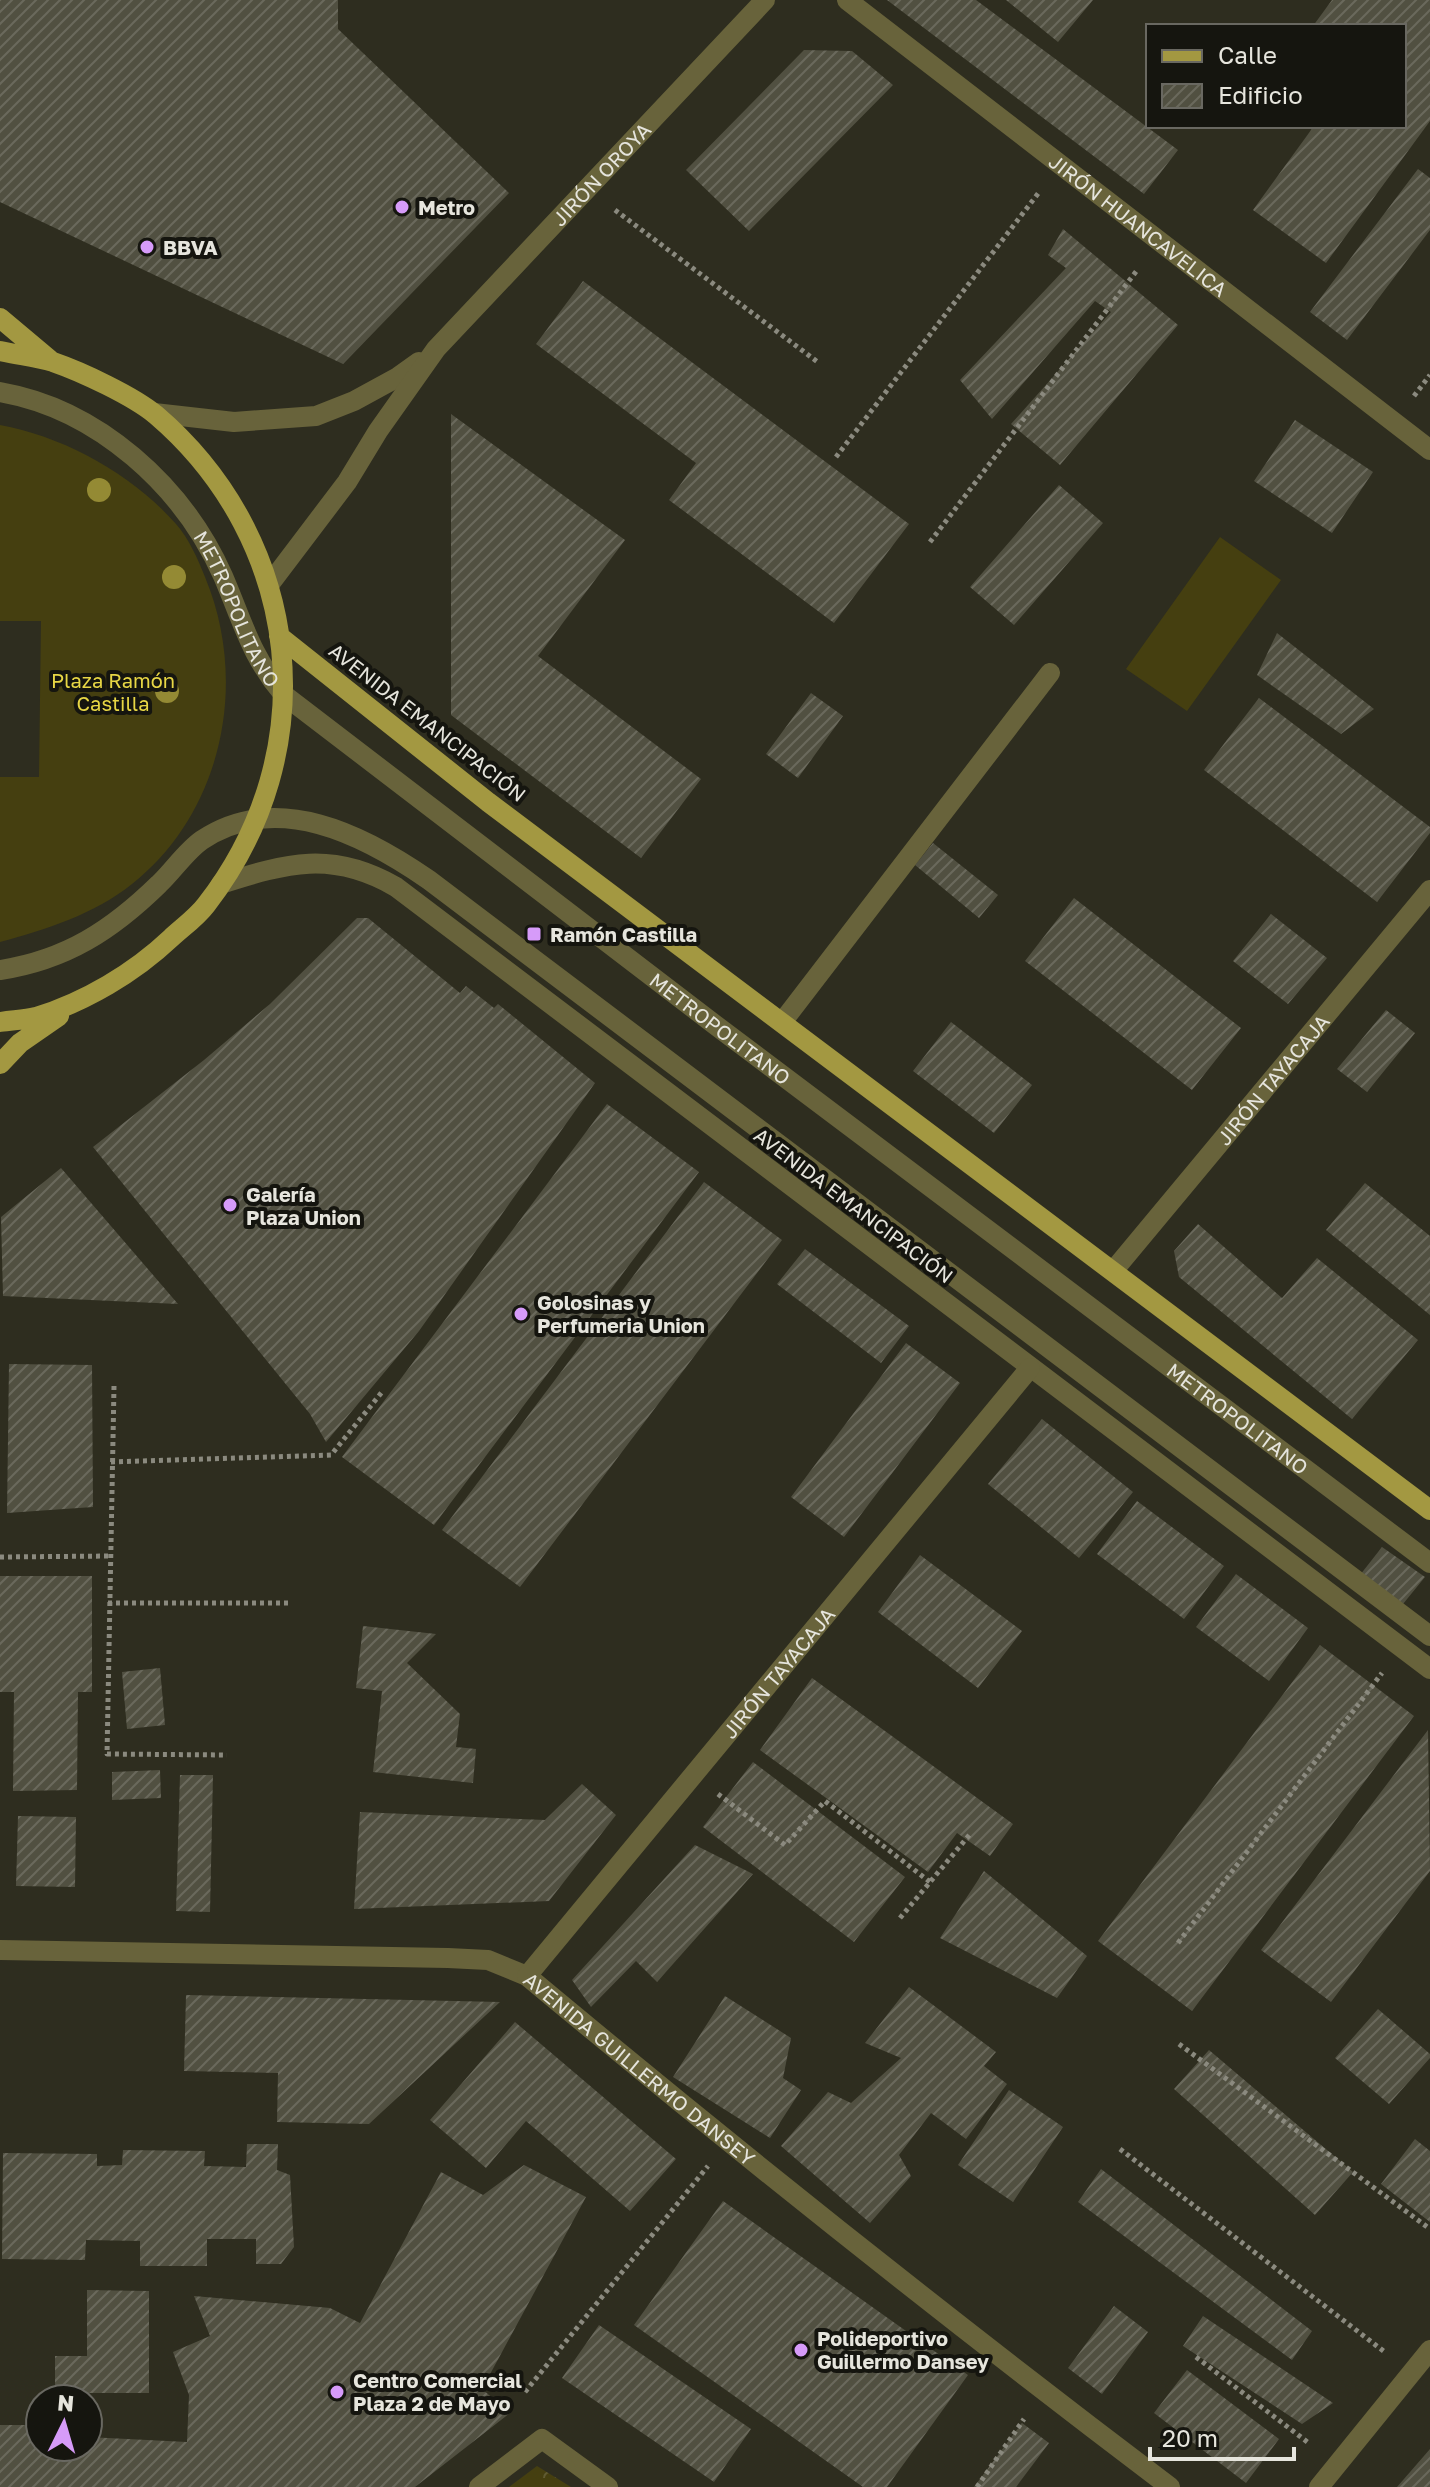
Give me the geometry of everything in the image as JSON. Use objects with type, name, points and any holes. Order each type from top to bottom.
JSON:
[{"type":"main road","points":[[0,318],[53,362]]},
{"type":"main road","points":[[0,351],[53,362],[109,387],[154,413],[204,463],[235,507],[269,585],[279,636],[284,695],[278,750],[257,819],[238,858],[205,907],[150,957],[20,1043],[0,1064]]},
{"type":"main road","name":"AVENIDA EMANCIPACIÓN","points":[[279,636],[488,802],[1430,1510]]},
{"type":"main road","points":[[0,1022],[34,1017],[87,996]]},
{"type":"street","name":"JIRÓN OROYA","points":[[269,585],[347,482],[378,431],[436,349],[765,0]]},
{"type":"street","name":"JIRÓN HUANCAVELICA","points":[[847,0],[1430,450]]},
{"type":"street","name":"JIRÓN OROYA","points":[[154,413],[234,422],[316,416],[354,401],[398,377],[436,349]]},
{"type":"street","name":"METROPOLITANO","points":[[0,392],[49,405],[92,426],[136,458],[183,509],[222,574],[254,655],[284,695],[714,1024],[1430,1563]]},
{"type":"street","points":[[783,1021],[1050,673]]},
{"type":"street","points":[[0,970],[66,952],[113,926],[159,885],[200,842],[228,827],[257,819],[303,820],[361,838],[419,873],[1430,1636]]},
{"type":"street","name":"AVENIDA EMANCIPACIÓN","points":[[221,884],[272,868],[321,862],[352,867],[388,883],[1430,1669]]},
{"type":"street","name":"JIRÓN TAYACAJA","points":[[1114,1270],[1430,890]]},
{"type":"street","name":"JIRÓN TAYACAJA","points":[[527,1976],[1030,1368]]},
{"type":"street","name":"AVENIDA GUILLERMO DANSEY","points":[[0,1950],[448,1958],[488,1960],[527,1976],[727,2143],[1170,2487]]},
{"type":"street","points":[[1319,2487],[1430,2350]]},
{"type":"street","points":[[479,2487],[542,2439],[608,2487]]},
{"type":"path","points":[[836,457],[1061,165]]},
{"type":"path","points":[[587,189],[819,363]]},
{"type":"path","points":[[930,542],[1160,241]]},
{"type":"path","points":[[114,1386],[107,1754],[227,1755]]},
{"type":"path","points":[[111,1462],[331,1455],[382,1392]]},
{"type":"path","points":[[0,1557],[112,1556]]},
{"type":"path","points":[[108,1603],[288,1603]]},
{"type":"path","points":[[1178,1943],[1401,1647]]},
{"type":"path","points":[[693,1775],[785,1845],[825,1801],[930,1882]]},
{"type":"path","points":[[900,1918],[971,1833]]},
{"type":"path","points":[[1179,2044],[1430,2229]]},
{"type":"path","points":[[525,2392],[727,2143]]},
{"type":"path","points":[[1120,2149],[1411,2373]]},
{"type":"path","points":[[1196,2357],[1337,2464]]},
{"type":"path","points":[[977,2487],[1043,2391]]},
{"type":"green space","name":"Plaza Ramón Castilla","points":[[0,425],[49,438],[96,460],[139,489],[176,524],[199,563],[218,617],[225,659],[225,701],[219,743],[207,783],[188,820],[163,854],[132,884],[102,904],[52,926],[0,942],[0,777],[39,777],[41,621],[0,621]]},
{"type":"green space","points":[[1220,537],[1281,580],[1187,711],[1126,669]]},
{"type":"green space","points":[[537,2466],[571,2487],[509,2487]]},
{"type":"building","points":[[0,0],[338,0],[338,29],[509,193],[343,364],[0,202]]},
{"type":"building","points":[[887,0],[976,0],[1178,150],[1144,194]]},
{"type":"building","points":[[1006,0],[1093,0],[1058,42]]},
{"type":"building","points":[[1332,0],[1430,0],[1430,121],[1326,263],[1253,210],[1313,128],[1406,128],[1406,24],[1314,24]]},
{"type":"building","points":[[804,50],[852,51],[893,85],[749,231],[686,170]]},
{"type":"building","points":[[1418,169],[1430,178],[1430,230],[1347,340],[1310,312]]},
{"type":"building","points":[[1063,229],[1178,325],[1060,465],[1011,424],[1111,312],[1095,301],[992,419],[960,380],[1066,268],[1048,255]]},
{"type":"building","points":[[583,281],[909,524],[834,623],[669,500],[696,463],[536,344]]},
{"type":"building","points":[[451,414],[625,540],[538,656],[701,779],[641,858],[451,715]]},
{"type":"building","points":[[1295,420],[1373,472],[1332,533],[1254,481]]},
{"type":"building","points":[[1059,485],[1103,523],[1014,625],[970,587]]},
{"type":"building","points":[[1277,633],[1374,709],[1341,734],[1257,675]]},
{"type":"building","points":[[811,693],[843,716],[798,778],[766,754]]},
{"type":"building","points":[[1259,698],[1430,827],[1430,833],[1377,902],[1204,770]]},
{"type":"building","points":[[933,843],[998,895],[979,918],[915,865]]},
{"type":"building","points":[[1074,898],[1241,1028],[1192,1090],[1025,961]]},
{"type":"building","points":[[1271,914],[1327,958],[1288,1004],[1233,961]]},
{"type":"building","name":"Galería Plaza Union","points":[[357,918],[368,918],[460,993],[466,986],[494,1008],[498,1004],[595,1083],[419,1331],[326,1442],[310,1414],[93,1147],[270,1004]]},
{"type":"building","points":[[1386,1010],[1415,1033],[1367,1092],[1337,1069]]},
{"type":"building","points":[[951,1022],[1032,1085],[994,1133],[913,1071]]},
{"type":"building","name":"Golosinas y Perfumeria Union","points":[[607,1104],[699,1172],[434,1525],[342,1457]]},
{"type":"building","points":[[61,1168],[178,1304],[3,1296],[1,1217]]},
{"type":"building","points":[[704,1182],[782,1240],[520,1587],[442,1530]]},
{"type":"building","points":[[1365,1183],[1430,1236],[1430,1315],[1326,1230]]},
{"type":"building","points":[[1198,1224],[1282,1298],[1317,1258],[1418,1340],[1352,1419],[1179,1277],[1174,1251]]},
{"type":"building","points":[[805,1249],[909,1326],[881,1363],[777,1284]]},
{"type":"building","points":[[906,1343],[960,1383],[844,1537],[791,1497]]},
{"type":"building","points":[[9,1364],[92,1365],[93,1507],[7,1513]]},
{"type":"building","points":[[1042,1419],[1133,1492],[1079,1558],[988,1484]]},
{"type":"building","points":[[1137,1501],[1224,1566],[1184,1619],[1097,1554]]},
{"type":"building","points":[[1382,1547],[1425,1577],[1403,1604],[1360,1575]]},
{"type":"building","points":[[920,1555],[1022,1631],[978,1688],[878,1612]]},
{"type":"building","points":[[1236,1574],[1308,1628],[1269,1681],[1196,1627]]},
{"type":"building","points":[[0,1576],[92,1576],[92,1692],[78,1692],[77,1790],[13,1791],[14,1692],[0,1692]]},
{"type":"building","points":[[363,1626],[436,1634],[407,1663],[460,1714],[456,1747],[476,1749],[473,1783],[373,1772],[382,1691],[356,1688]]},
{"type":"building","points":[[1320,1645],[1414,1716],[1192,2011],[1098,1941]]},
{"type":"building","points":[[160,1668],[165,1725],[127,1729],[122,1672]]},
{"type":"building","points":[[812,1678],[1013,1824],[990,1856],[957,1833],[928,1872],[760,1750]]},
{"type":"building","points":[[1428,1730],[1430,1871],[1331,2002],[1261,1950]]},
{"type":"building","points":[[753,1762],[905,1877],[854,1942],[703,1827]]},
{"type":"building","points":[[160,1770],[161,1798],[112,1800],[112,1772]]},
{"type":"building","points":[[180,1775],[213,1775],[210,1912],[176,1911]]},
{"type":"building","points":[[582,1784],[616,1815],[549,1901],[354,1909],[360,1812],[545,1820]]},
{"type":"building","points":[[18,1816],[76,1817],[75,1887],[16,1886]]},
{"type":"building","points":[[695,1845],[753,1874],[657,1982],[636,1961],[591,2007],[572,1980]]},
{"type":"building","points":[[984,1871],[1087,1956],[1057,1998],[940,1938]]},
{"type":"building","points":[[909,1987],[996,2052],[984,2066],[1007,2084],[966,2139],[931,2113],[899,2155],[911,2176],[870,2223],[781,2146],[828,2092],[851,2103],[901,2058],[865,2043]]},
{"type":"building","points":[[186,1995],[500,2002],[369,2124],[277,2122],[278,2073],[184,2071]]},
{"type":"building","points":[[725,1996],[791,2038],[783,2078],[801,2090],[770,2138],[673,2077]]},
{"type":"building","points":[[1378,2009],[1430,2054],[1430,2058],[1389,2104],[1335,2058]]},
{"type":"building","points":[[515,2022],[676,2159],[630,2211],[526,2121],[486,2168],[430,2120]]},
{"type":"building","points":[[1209,2050],[1353,2172],[1315,2215],[1174,2089]]},
{"type":"building","points":[[1009,2090],[1063,2127],[1013,2202],[958,2165]]},
{"type":"building","points":[[1415,2139],[1430,2151],[1430,2222],[1381,2184]]},
{"type":"building","points":[[247,2144],[278,2144],[277,2170],[290,2175],[294,2247],[281,2264],[256,2264],[256,2239],[207,2239],[207,2266],[140,2266],[140,2241],[86,2240],[85,2260],[2,2259],[3,2153],[97,2154],[97,2166],[122,2165],[123,2150],[205,2151],[204,2166],[246,2167]]},
{"type":"building","points":[[524,2165],[586,2197],[482,2389],[510,2413],[415,2487],[0,2487],[0,2425],[24,2425],[24,2463],[104,2463],[104,2438],[187,2442],[189,2395],[173,2352],[210,2336],[194,2296],[330,2308],[360,2323],[441,2172],[483,2195]]},
{"type":"building","points":[[1101,2169],[1312,2331],[1292,2360],[1078,2202]]},
{"type":"building","name":"Polideportivo Guillermo Dansey","points":[[723,2201],[968,2375],[887,2487],[863,2487],[634,2325]]},
{"type":"building","points":[[87,2290],[149,2291],[149,2393],[104,2393],[104,2383],[55,2383],[55,2356],[87,2356]]},
{"type":"building","points":[[1114,2306],[1148,2332],[1102,2394],[1068,2368]]},
{"type":"building","points":[[1203,2316],[1333,2403],[1302,2424],[1183,2346]]},
{"type":"building","points":[[599,2325],[751,2429],[714,2482],[562,2378]]},
{"type":"building","points":[[1187,2370],[1279,2439],[1246,2483],[1154,2413]]},
{"type":"building","points":[[1022,2423],[1049,2443],[1016,2487],[974,2487]]},
{"type":"building","points":[[1430,2449],[1430,2487],[1397,2487]]},
{"type":"place","name":"Metro","points":[[402,207]]},
{"type":"place","name":"BBVA","points":[[147,247]]},
{"type":"place","name":"Ramón Castilla","points":[[534,934]]},
{"type":"place","name":"Galería Plaza Union","points":[[230,1205]]},
{"type":"place","name":"Golosinas y Perfumeria Union","points":[[521,1314]]},
{"type":"place","name":"Polideportivo Guillermo Dansey","points":[[801,2350]]},
{"type":"place","name":"Centro Comercial Plaza 2 de Mayo","points":[[337,2392]]}]
